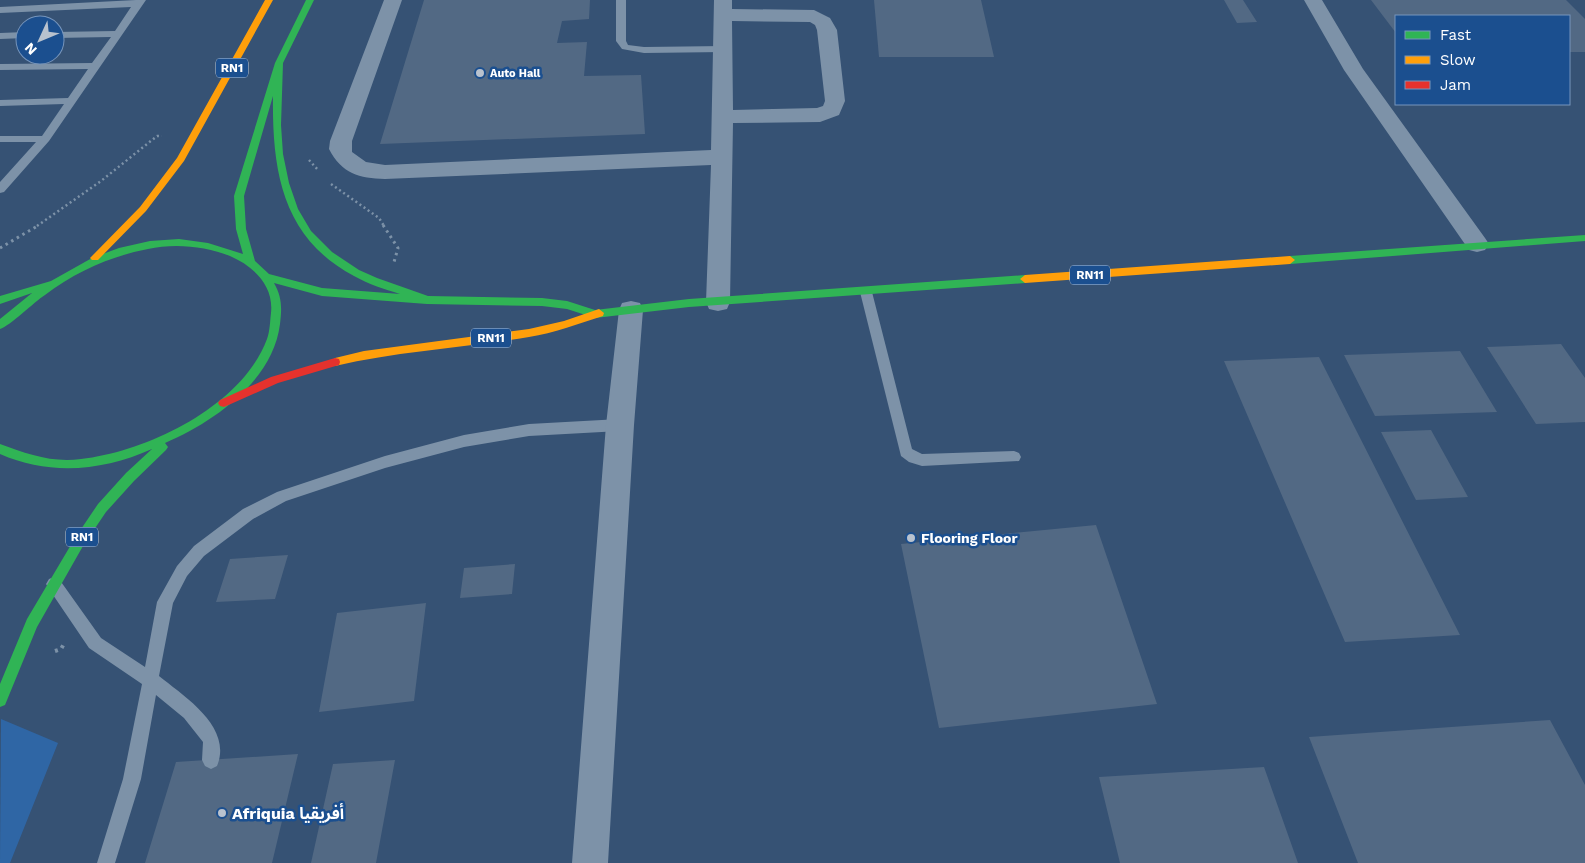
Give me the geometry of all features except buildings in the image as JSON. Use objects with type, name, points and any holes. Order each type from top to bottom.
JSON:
[{"type":"main road","name":"RN1","points":[[90,263],[119,236],[164,183],[195,135],[269,0]]},
{"type":"main road","name":"RN1","points":[[250,261],[241,233],[238,215],[239,196],[279,63],[310,0]]},
{"type":"main road","points":[[279,63],[278,166],[289,206],[300,226],[329,256],[347,268],[427,300]]},
{"type":"main road","name":"RN11","points":[[224,403],[285,375],[339,360],[528,333],[566,325],[595,314],[689,303],[866,292],[1356,256],[1477,244],[1585,238]]},
{"type":"main road","name":"RN1","points":[[0,326],[23,303],[49,284],[90,263],[127,251],[163,244],[196,244],[226,250],[250,261],[266,277],[274,292],[277,308],[276,326],[270,345],[259,365],[244,384],[201,421],[175,436],[120,457],[81,464],[47,464],[18,458],[0,449]]},
{"type":"main road","name":"RN11","points":[[266,277],[322,292],[427,300],[542,302],[567,306],[595,314]]},
{"type":"main road","points":[[0,300],[49,284]]},
{"type":"main road","name":"RN1","points":[[0,700],[32,622],[79,542],[102,508],[130,476],[175,436]]},
{"type":"street","points":[[393,0],[341,141],[340,149],[349,164],[372,172],[385,172],[723,157]]},
{"type":"street","points":[[1313,0],[1354,70],[1477,244]]},
{"type":"street","points":[[718,302],[724,117],[723,7],[814,16],[823,22],[828,30],[835,101],[832,110],[820,115],[724,117]]},
{"type":"street","points":[[590,863],[620,425],[631,310]]},
{"type":"lane","points":[[621,0],[621,41],[625,48],[644,50],[724,49]]},
{"type":"lane","points":[[0,10],[140,2]]},
{"type":"lane","points":[[0,189],[4,180],[45,139],[140,2]]},
{"type":"lane","points":[[65,35],[119,34]]},
{"type":"lane","points":[[0,36],[15,36]]},
{"type":"lane","points":[[0,67],[97,66]]},
{"type":"lane","points":[[0,103],[72,101]]},
{"type":"lane","points":[[0,139],[45,139]]},
{"type":"lane","points":[[866,292],[906,452],[914,458],[922,460],[1014,457]]},
{"type":"lane","points":[[106,863],[132,779],[152,682],[156,645],[165,602],[182,571],[199,551],[248,514],[282,496],[385,462],[464,441],[529,430],[620,425]]},
{"type":"lane","points":[[54,584],[95,643],[152,682],[190,712],[213,744],[211,760]]},
{"type":"path","points":[[0,248],[34,229],[121,166],[157,136],[195,135]]},
{"type":"path","points":[[278,142],[304,146],[310,161],[322,174]]},
{"type":"path","points":[[329,181],[335,188],[379,218],[398,248],[388,286]]},
{"type":"path","points":[[18,658],[61,649],[77,618]]},
{"type":"shaded area","points":[[1,719],[58,743],[10,863],[0,863]]},
{"type":"traffic: fast","points":[[250,261],[241,229],[239,196],[279,63],[310,0]]},
{"type":"traffic: fast","points":[[279,63],[277,94],[279,154],[284,183],[293,209],[308,233],[328,255],[356,273],[427,300]]},
{"type":"traffic: fast","points":[[1290,260],[1585,238]]},
{"type":"traffic: fast","points":[[0,325],[45,289],[95,261],[122,251],[150,245],[179,243],[221,249],[257,267],[273,288],[277,306],[273,337],[259,366],[237,392],[208,415],[176,433],[143,448],[110,458],[71,465],[39,462],[19,457],[0,449]]},
{"type":"traffic: fast","points":[[266,277],[322,292],[427,300],[542,302],[567,305],[595,314]]},
{"type":"traffic: fast","points":[[599,313],[689,303],[1025,279]]},
{"type":"traffic: fast","points":[[0,300],[49,284]]},
{"type":"traffic: fast","points":[[0,700],[32,623],[79,542],[102,508],[130,477],[162,447]]},
{"type":"traffic: slow","points":[[95,258],[143,209],[181,159],[269,0]]},
{"type":"traffic: slow","points":[[1025,279],[1290,260]]},
{"type":"traffic: slow","points":[[335,362],[364,355],[529,333],[565,325],[599,313]]},
{"type":"traffic: jam","points":[[224,403],[275,380],[335,362]]},
{"type":"place","name":"Auto Hall","points":[[480,73]]},
{"type":"place","name":"Flooring Floor","points":[[911,538]]},
{"type":"place","name":"Afriquia أفريقيا","points":[[222,813]]}]
